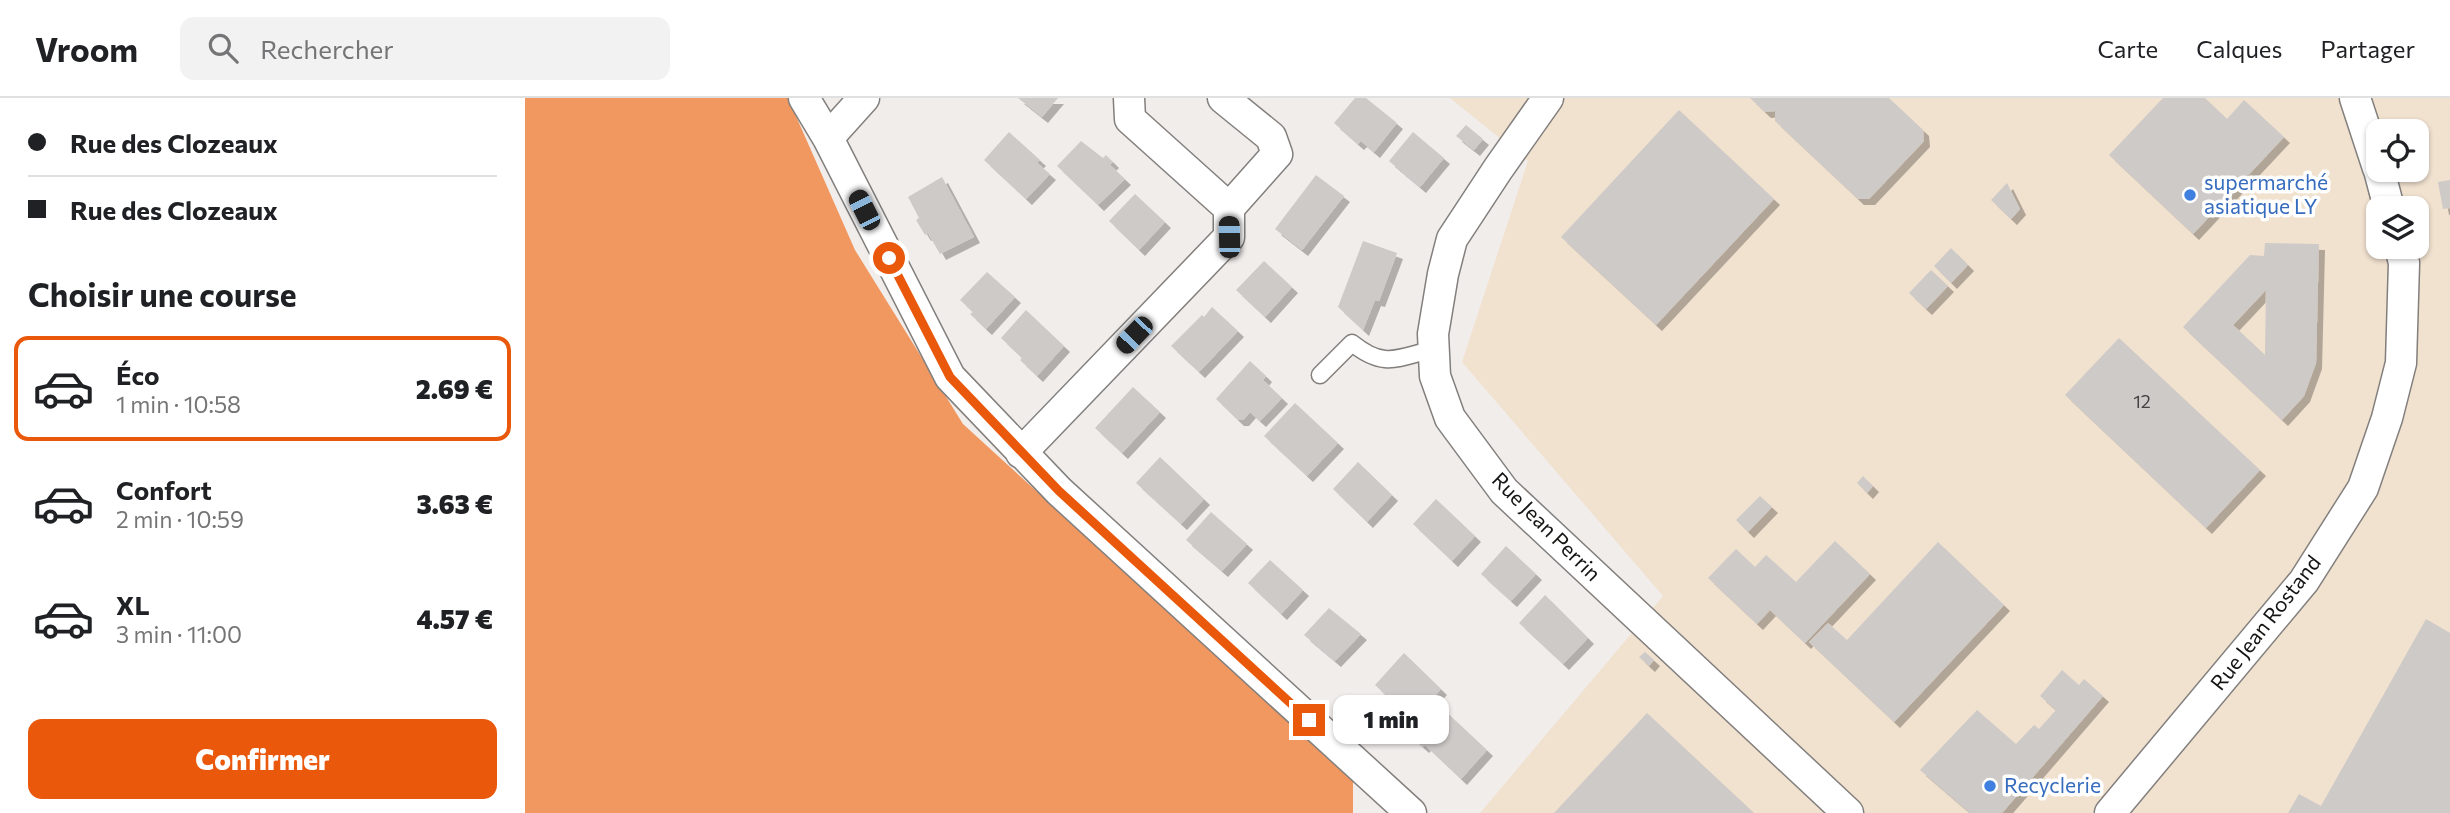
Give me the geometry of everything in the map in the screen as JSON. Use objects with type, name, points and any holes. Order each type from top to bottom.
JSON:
[{"type":"street","points":[[804,98],[828,138],[950,377],[1059,491],[1411,813]]},
{"type":"street","points":[[828,138],[865,98]]},
{"type":"street","points":[[1129,98],[1130,119],[1229,208]]},
{"type":"street","points":[[1021,453],[1229,237],[1229,208],[1277,154],[1271,137],[1223,98]]},
{"type":"street","name":"Rue Jean Perrin","points":[[1548,98],[1452,239],[1433,334],[1435,376],[1450,418],[1504,491],[1848,813]]},
{"type":"street","points":[[2355,98],[2366,131]]},
{"type":"street","name":"Rue Jean Rostand","points":[[2110,813],[2304,581],[2363,488],[2388,418],[2401,363],[2403,259]]},
{"type":"lane","points":[[1320,375],[1352,343],[1368,356],[1388,361],[1434,349]]},
{"type":"shaded area","points":[[525,98],[788,98],[855,250],[963,424],[1353,780],[1353,813],[525,813]]},
{"type":"shaded area","points":[[1450,98],[2450,98],[2450,813],[1480,813],[1663,596],[1462,362],[1528,161]]},
{"type":"building","points":[[1018,98],[1058,98],[1042,117]]},
{"type":"building","points":[[1355,98],[1366,98],[1397,123],[1374,152],[1361,141],[1358,144],[1334,123]]},
{"type":"building","points":[[1750,98],[1889,98],[1923,130],[1924,141],[1869,199],[1858,199],[1775,121],[1775,111],[1765,112]]},
{"type":"building","name":"supermarché asiatique LY","points":[[2163,98],[2205,98],[2227,119],[2244,100],[2284,137],[2193,234],[2109,155]]},
{"type":"building","points":[[1679,110],[1774,199],[1656,325],[1561,237]]},
{"type":"building","points":[[1466,125],[1483,139],[1474,150],[1456,136]]},
{"type":"building","points":[[1009,132],[1040,160],[1037,163],[1050,174],[1026,199],[984,160]]},
{"type":"building","points":[[1413,132],[1444,158],[1420,187],[1389,161]]},
{"type":"building","points":[[1081,141],[1103,158],[1106,155],[1113,162],[1110,165],[1125,179],[1098,205],[1057,166]]},
{"type":"building","points":[[1316,175],[1344,196],[1302,250],[1275,229]]},
{"type":"building","points":[[942,177],[974,237],[940,254],[928,233],[925,235],[916,220],[919,218],[908,197]]},
{"type":"building","points":[[2450,180],[2450,208],[2443,209],[2438,182]]},
{"type":"building","points":[[2007,183],[2020,209],[2011,219],[1991,200]]},
{"type":"building","points":[[1135,194],[1165,222],[1139,250],[1109,221]]},
{"type":"building","points":[[1363,241],[1397,253],[1379,301],[1375,300],[1363,330],[1338,307]]},
{"type":"building","points":[[2265,243],[2319,244],[2316,363],[2304,396],[2282,420],[2183,327],[2250,255],[2264,256]],"holes":[[[2266,290],[2265,355],[2233,325]]]},
{"type":"building","points":[[1951,248],[1968,265],[1951,283],[1934,266]]},
{"type":"building","points":[[1264,261],[1292,287],[1265,317],[1236,290]]},
{"type":"building","points":[[1931,270],[1948,286],[1926,309],[1909,293]]},
{"type":"building","points":[[987,272],[1015,297],[986,329],[960,300]]},
{"type":"building","points":[[1212,307],[1238,331],[1199,372],[1171,346]]},
{"type":"building","points":[[1026,310],[1064,346],[1037,376],[1001,338]]},
{"type":"building","points":[[2119,338],[2260,470],[2206,528],[2065,395]]},
{"type":"building","points":[[1250,361],[1266,376],[1263,380],[1282,398],[1260,421],[1250,412],[1243,420],[1238,420],[1216,399]]},
{"type":"building","points":[[1133,387],[1160,412],[1122,453],[1095,428]]},
{"type":"building","points":[[1295,403],[1338,443],[1307,476],[1264,436]]},
{"type":"building","points":[[1160,457],[1204,499],[1181,524],[1136,483]]},
{"type":"building","points":[[1358,462],[1392,495],[1367,522],[1333,489]]},
{"type":"building","points":[[1863,476],[1873,486],[1867,493],[1857,483]]},
{"type":"building","points":[[1760,496],[1772,507],[1748,532],[1736,520]]},
{"type":"building","points":[[1436,499],[1475,536],[1452,561],[1413,524]]},
{"type":"building","points":[[1211,512],[1247,544],[1222,571],[1186,540]]},
{"type":"building","points":[[1835,541],[1870,574],[1805,643],[1770,610],[1757,624],[1708,578],[1736,549],[1755,567],[1766,555],[1796,582]]},
{"type":"building","points":[[1938,542],[2004,605],[1894,722],[1809,642],[1828,623],[1847,640]]},
{"type":"building","points":[[1506,546],[1536,574],[1511,601],[1481,574]]},
{"type":"building","points":[[1270,560],[1303,590],[1281,614],[1248,583]]},
{"type":"building","points":[[1545,595],[1588,638],[1563,664],[1519,623]]},
{"type":"building","points":[[1329,608],[1361,634],[1335,661],[1304,635]]},
{"type":"building","points":[[2426,619],[2450,633],[2450,813],[2288,813],[2299,794],[2321,806]]},
{"type":"building","points":[[1645,652],[1654,660],[1649,666],[1639,657]]},
{"type":"building","points":[[1404,653],[1441,689],[1412,720],[1397,706],[1393,710],[1386,702],[1390,699],[1375,685]]},
{"type":"building","points":[[2062,670],[2079,685],[2084,679],[2103,696],[2002,813],[1970,813],[1920,770],[1977,710],[2016,744],[2034,725],[2039,729],[2056,710],[2040,696]]},
{"type":"building","points":[[1441,707],[1487,750],[1461,779],[1425,745],[1423,747],[1413,738]]},
{"type":"building","points":[[1647,713],[1754,813],[1554,813]]},
{"type":"place","name":"supermarché asiatique LY","points":[[2190,195]]},
{"type":"place","name":"Recyclerie","points":[[1990,786]]},
{"type":"route","points":[[889,258],[950,377],[1059,491],[1309,720]]}]
